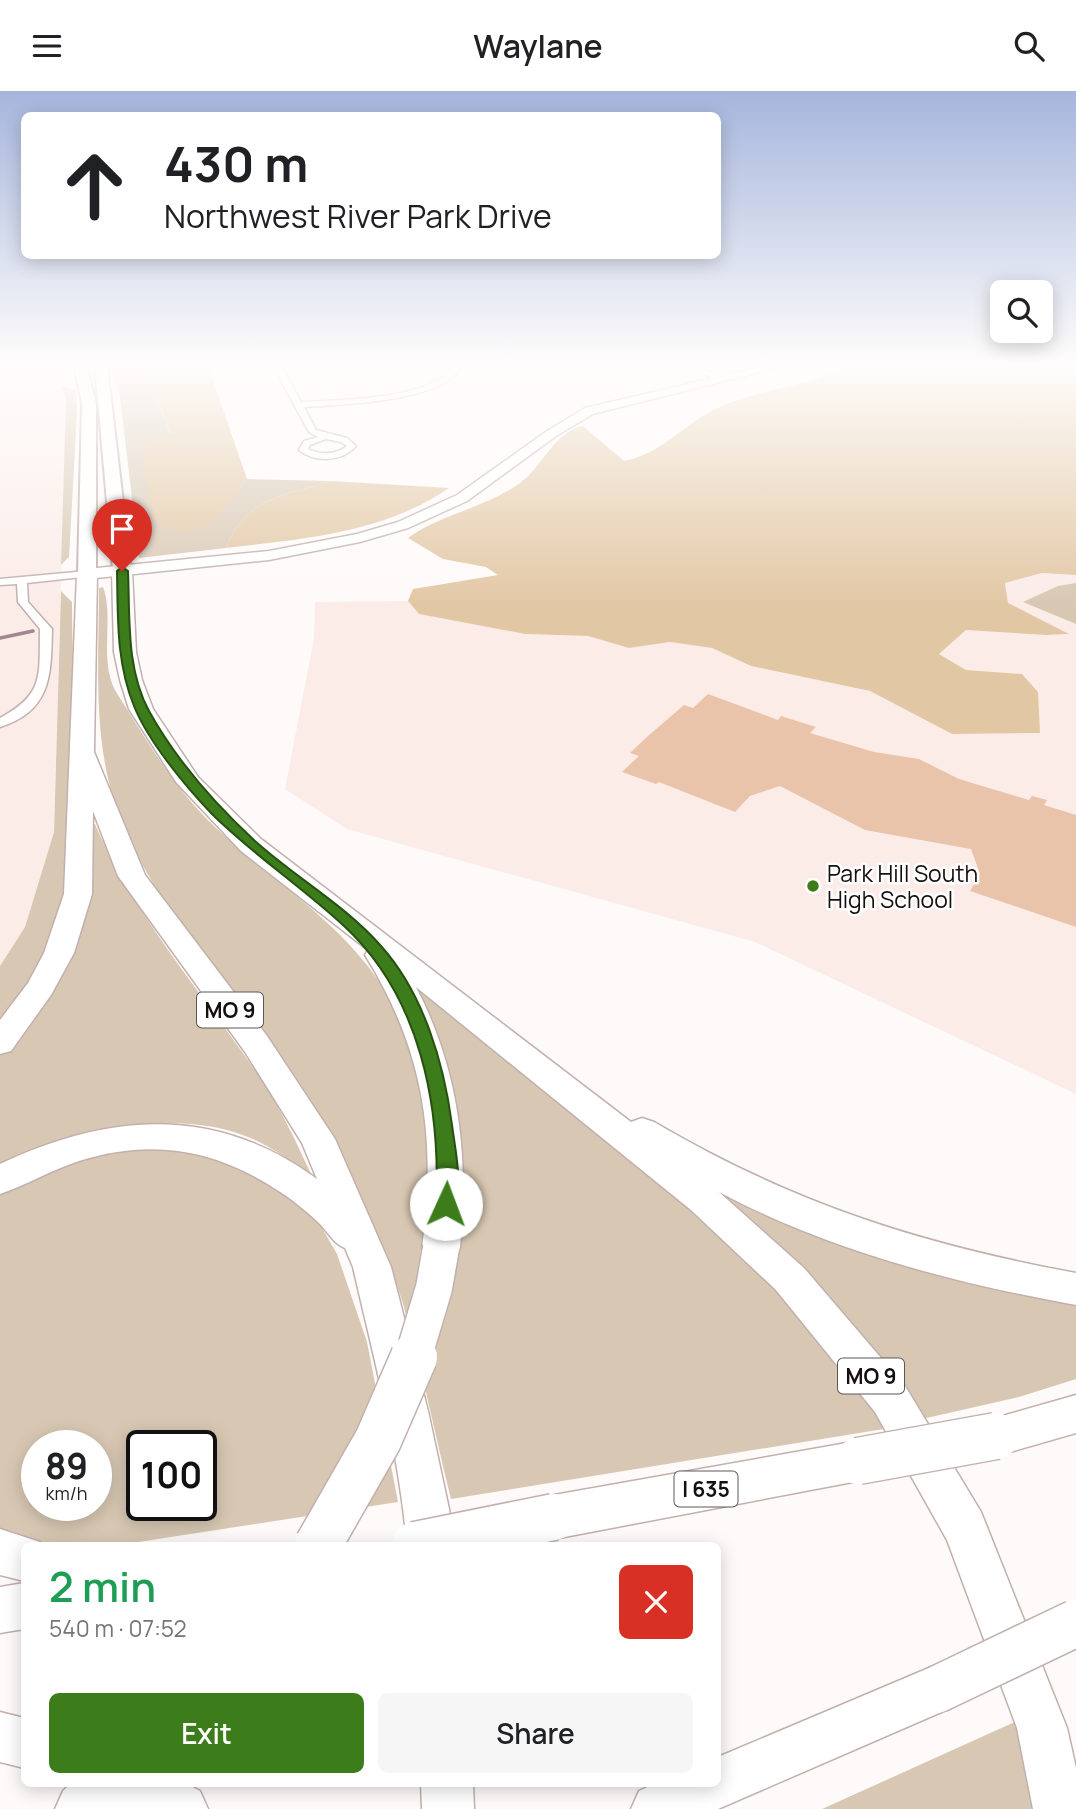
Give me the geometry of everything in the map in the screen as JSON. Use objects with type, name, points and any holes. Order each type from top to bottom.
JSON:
[{"type":"highway","name":"MO 9","points":[[122,571],[125,652],[141,709],[189,782],[251,845],[522,1053],[704,1200],[790,1279],[890,1399],[965,1528],[1042,1728],[1059,1809]]},
{"type":"highway","name":"MO 9","points":[[87,574],[85,756],[132,876],[256,1044],[318,1139],[372,1267],[407,1411],[427,1509],[430,1542]]},
{"type":"highway","points":[[0,1043],[40,988],[69,929],[81,870],[85,756]]},
{"type":"highway","points":[[320,1542],[354,1489],[382,1436],[421,1338],[442,1248],[447,1164],[439,1088],[418,1021],[378,951],[349,922]]},
{"type":"highway","points":[[522,1053],[681,1155],[740,1187],[805,1216],[947,1263],[1076,1289]]},
{"type":"highway","points":[[0,1180],[52,1155],[112,1139],[156,1135],[212,1140],[257,1158],[314,1197],[347,1228],[372,1267]]},
{"type":"highway","name":"I 635","points":[[430,1542],[996,1437],[1076,1414]]},
{"type":"highway","points":[[0,1552],[21,1557]]},
{"type":"highway","points":[[0,1610],[21,1606]]},
{"type":"highway","points":[[721,1782],[936,1691],[1076,1623]]},
{"type":"highway","points":[[0,1737],[21,1742]]},
{"type":"highway","points":[[80,1809],[105,1787]]},
{"type":"highway","points":[[136,1787],[181,1809]]},
{"type":"highway","points":[[447,1787],[448,1809]]},
{"type":"highway","points":[[657,1809],[709,1787]]},
{"type":"main road","name":"MO 9","points":[[87,574],[88,446]]},
{"type":"main road","name":"MO 9","points":[[109,446],[122,571]]},
{"type":"street","points":[[305,446],[303,450],[326,456],[344,453],[352,446]]},
{"type":"street","points":[[0,582],[286,552],[400,526],[442,510],[483,487],[535,446]]},
{"type":"street","points":[[0,723],[26,708],[43,689],[46,629],[23,602],[22,579]]},
{"type":"shaded area","points":[[0,446],[65,446],[54,832],[25,927],[0,966]]},
{"type":"shaded area","points":[[65,446],[75,446],[69,557],[61,565]]},
{"type":"shaded area","points":[[126,446],[143,446],[227,505],[247,479],[331,481],[282,495],[256,508],[234,531],[226,548],[139,558]]},
{"type":"shaded area","points":[[143,446],[236,446],[247,479],[218,516],[199,530],[188,533],[171,530],[159,522],[148,492]]},
{"type":"shaded area","points":[[554,446],[607,446],[624,461],[659,446],[1076,446],[1076,575],[1042,573],[1005,583],[1008,603],[1069,634],[966,630],[939,654],[966,670],[1022,674],[1038,692],[1040,733],[952,734],[870,691],[751,666],[712,648],[670,642],[629,648],[588,636],[525,634],[419,614],[408,601],[413,589],[498,575],[486,567],[443,559],[408,538],[435,523],[506,492],[528,476]]},
{"type":"shaded area","points":[[331,481],[449,488],[424,503],[370,524],[313,537],[226,548],[234,531],[256,508],[282,495]]},
{"type":"shaded area","name":"Park Hill South High School","points":[[1042,573],[1076,575],[1076,1094],[755,942],[347,829],[285,789],[314,638],[315,602],[408,601],[419,614],[525,634],[588,636],[629,648],[670,642],[712,648],[751,666],[870,691],[952,734],[1039,733],[1038,692],[1022,674],[966,670],[939,654],[966,630],[1067,634],[1008,603],[1005,583]]},
{"type":"shaded area","points":[[1076,583],[1076,624],[1023,602],[1058,586]]},
{"type":"shaded area","points":[[103,587],[107,613],[108,670],[112,683],[162,764],[187,797],[215,827],[337,932],[379,981],[396,1010],[422,1078],[434,1151],[434,1208],[420,1255],[421,1271],[445,1318],[453,1284],[458,1235],[455,1125],[450,1096],[432,1038],[403,977],[409,974],[661,1179],[771,1276],[838,1347],[896,1427],[451,1499],[403,1304],[385,1252],[354,1185],[334,1145],[293,1077],[163,898],[133,848],[122,822],[112,794],[102,743],[98,665],[99,588]]},
{"type":"shaded area","points":[[61,591],[72,602],[75,734],[72,827],[67,872],[59,914],[42,963],[0,1025],[0,966],[25,927],[54,832]]},
{"type":"shaded area","points":[[91,824],[95,824],[130,892],[151,925],[270,1093],[312,1176],[253,1139],[223,1129],[158,1123],[124,1126],[58,1142],[0,1168],[0,1055],[28,1020]]},
{"type":"shaded area","points":[[153,1144],[248,1163],[318,1221],[337,1254],[367,1342],[398,1502],[138,1542],[35,1542],[0,1536],[0,1190],[73,1157]]},
{"type":"shaded area","points":[[668,1152],[1076,1296],[1076,1379],[1019,1397],[922,1419]]},
{"type":"shaded area","points":[[1026,1717],[1049,1809],[822,1809]]},
{"type":"building","name":"Park Hill South High School","points":[[708,694],[778,720],[781,716],[816,727],[810,733],[874,752],[919,759],[959,779],[1029,800],[1032,796],[1047,800],[1044,805],[1076,815],[1076,927],[970,891],[980,874],[971,849],[865,830],[780,786],[750,796],[735,812],[659,782],[656,784],[622,772],[639,756],[630,753],[648,736],[684,705],[693,708]]},
{"type":"waterway","points":[[0,638],[33,631]]},
{"type":"place","name":"Park Hill South High School","points":[[813,886]]},
{"type":"route","points":[[122,571],[125,652],[131,680],[141,709],[189,782],[251,845],[349,922],[378,951],[403,991],[430,1053],[439,1088],[446,1135],[446,1204]]}]
